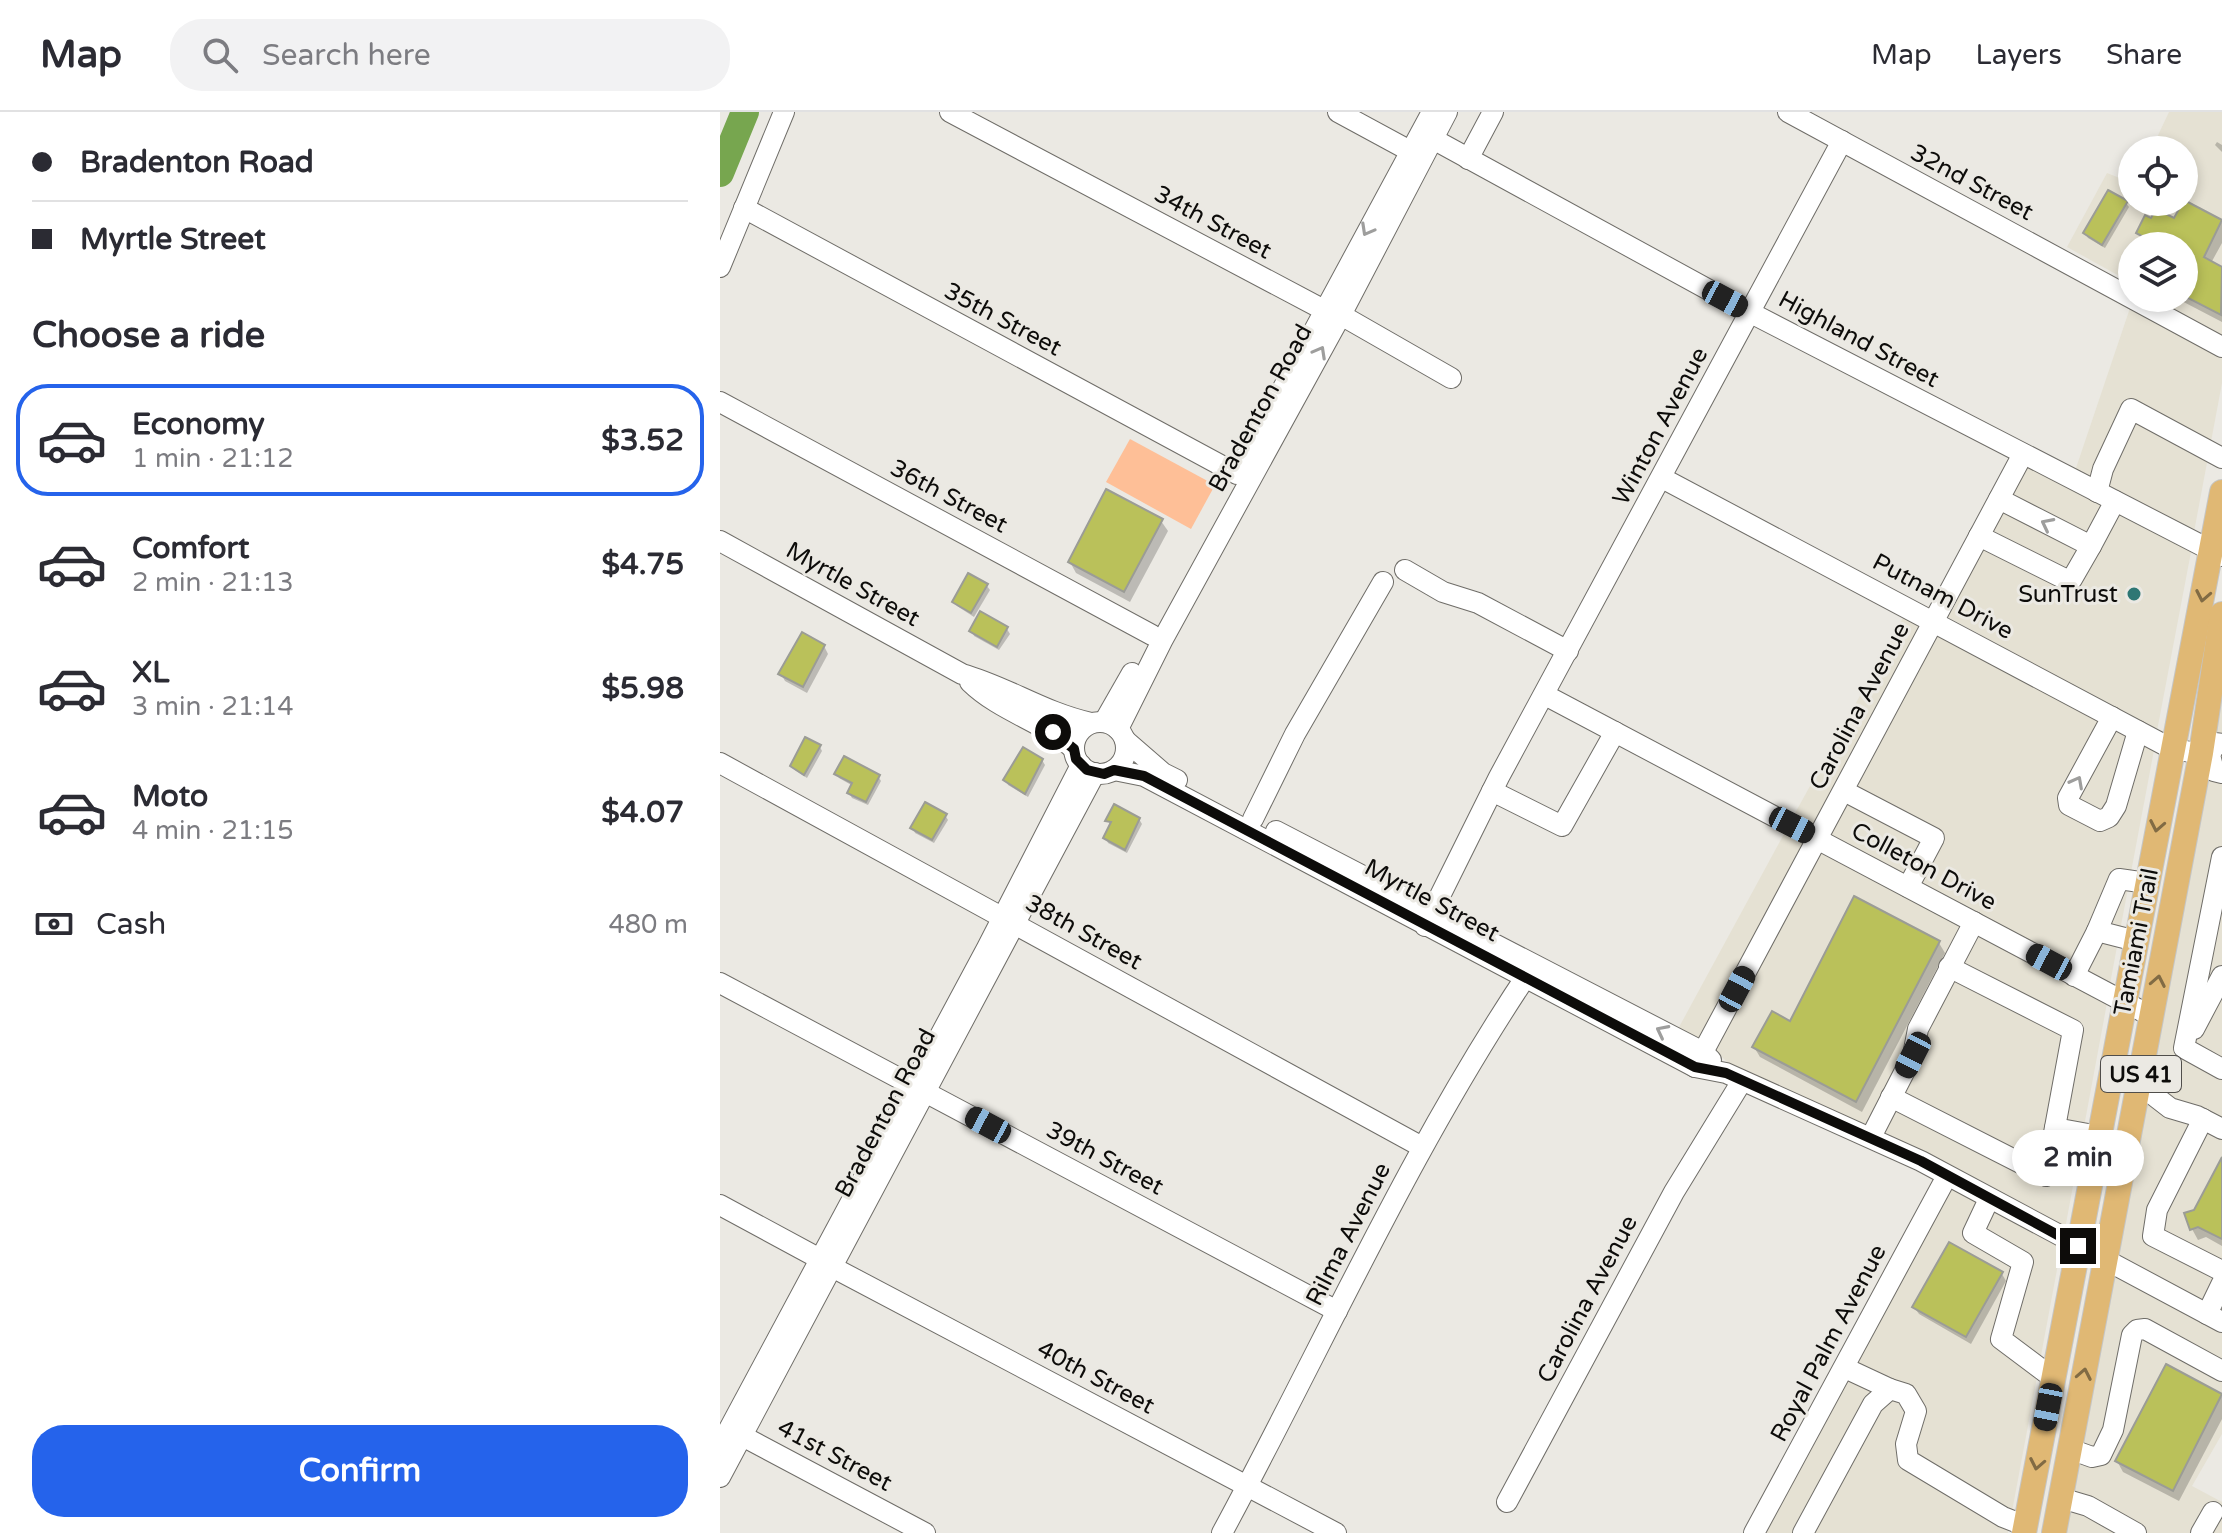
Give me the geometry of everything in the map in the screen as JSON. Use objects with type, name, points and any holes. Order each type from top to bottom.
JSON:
[{"type":"main road","name":"Tamiami Trail","points":[[2025,1530],[2172,749],[2217,554],[2222,492]]},
{"type":"main road","name":"Tamiami Trail","points":[[2054,1533],[2151,1016],[2211,751],[2222,614]]},
{"type":"street","points":[[720,267],[784,112]]},
{"type":"street","name":"34th Street","points":[[950,112],[1332,312],[1451,378]]},
{"type":"street","points":[[1338,112],[1410,151]]},
{"type":"street","name":"Bradenton Road","points":[[1110,728],[1182,603],[1432,112]]},
{"type":"street","name":"Bradenton Road","points":[[1091,764],[1124,760],[1110,728],[1152,635],[1237,474],[1447,112]]},
{"type":"street","points":[[1468,159],[1493,112]]},
{"type":"street","name":"32nd Street","points":[[1788,112],[2222,347]]},
{"type":"street","name":"Highland Street","points":[[1433,139],[1751,313],[2217,554]]},
{"type":"street","name":"Winton Avenue","points":[[1429,918],[1492,791],[1842,141]]},
{"type":"street","name":"35th Street","points":[[744,208],[1237,474]]},
{"type":"street","name":"36th Street","points":[[720,402],[1152,635]]},
{"type":"street","points":[[1979,536],[2067,580],[2072,579],[2091,546],[2106,497],[2103,469],[2131,409],[2222,458]]},
{"type":"street","name":"Carolina Avenue","points":[[1699,1059],[2023,454]]},
{"type":"street","name":"Putnam Drive","points":[[1662,478],[2172,749],[2211,751]]},
{"type":"street","points":[[1999,499],[2091,546]]},
{"type":"street","name":"Myrtle Street","points":[[720,541],[962,674],[996,703],[1053,732],[1091,764],[1144,776],[1429,918]]},
{"type":"street","points":[[1405,570],[1443,592],[1478,603],[1568,651]]},
{"type":"street","points":[[1253,819],[1295,734],[1383,582]]},
{"type":"street","name":"Myrtle Street","points":[[962,674],[983,680],[1046,710],[1110,728],[1163,773],[1253,819],[1529,972],[1734,1077],[1921,1161],[2214,1318]]},
{"type":"street","name":"Colleton Drive","points":[[1545,695],[2151,1016]]},
{"type":"street","points":[[2112,717],[2068,798],[2069,805],[2084,815],[2100,821],[2109,817],[2116,806],[2138,731]]},
{"type":"street","name":"Bradenton Road","points":[[1091,764],[1077,736],[1082,729],[1110,728]]},
{"type":"street","points":[[1492,791],[1562,826],[1615,732]]},
{"type":"street","points":[[2211,751],[2214,771],[2222,773]]},
{"type":"street","name":"38th Street","points":[[720,763],[1422,1147]]},
{"type":"street","name":"Bradenton Road","points":[[720,1477],[728,1434],[826,1263],[1091,764]]},
{"type":"street","points":[[1844,791],[1934,838],[1908,887]]},
{"type":"street","points":[[2184,1048],[2222,857]]},
{"type":"street","points":[[2074,976],[2119,879],[2147,883]]},
{"type":"street","points":[[1871,1137],[1913,1055],[1918,1029],[1974,922]]},
{"type":"street","points":[[2097,931],[2136,941]]},
{"type":"street","points":[[1891,1097],[2046,1176],[2073,1030],[1949,967]]},
{"type":"street","name":"Rilma Avenue","points":[[1222,1533],[1422,1147],[1488,1033],[1529,972]]},
{"type":"street","points":[[2184,1048],[2222,976]]},
{"type":"street","name":"39th Street","points":[[720,983],[1337,1311]]},
{"type":"street","points":[[2184,1048],[2222,1069]]},
{"type":"street","name":"Carolina Avenue","points":[[1507,1502],[1734,1077]]},
{"type":"street","points":[[2139,1084],[2170,1108],[2213,1124],[2157,1210],[2153,1236],[2222,1271]]},
{"type":"street","points":[[2132,1120],[2170,1108]]},
{"type":"street","points":[[2055,1128],[2099,1136]]},
{"type":"street","name":"Royal Palm Avenue","points":[[1754,1533],[1947,1176]]},
{"type":"street","points":[[1989,1199],[1973,1233],[2023,1262],[2001,1339],[2053,1378]]},
{"type":"street","name":"40th Street","points":[[720,1205],[1336,1533]]},
{"type":"street","points":[[2214,1318],[2222,1283]]},
{"type":"street","points":[[2070,1449],[2092,1457],[2101,1455],[2113,1430],[2132,1335],[2137,1330],[2145,1329],[2222,1371]]},
{"type":"street","points":[[1845,1368],[1906,1394],[1916,1411],[1906,1444],[1908,1460],[2025,1530]]},
{"type":"street","points":[[1803,1533],[1873,1404],[1890,1389]]},
{"type":"street","name":"41st Street","points":[[728,1434],[925,1533]]},
{"type":"street","points":[[2061,1498],[2088,1506],[2136,1533]]},
{"type":"street","points":[[2201,1533],[2213,1512]]},
{"type":"shaded area","points":[[2169,112],[2222,112],[2222,336],[2178,312],[2198,312],[2198,232],[2118,232],[2118,275],[2067,247],[2107,173],[2118,177],[2118,216],[2198,216],[2198,136],[2158,136]]},
{"type":"shaded area","points":[[2129,312],[2138,312],[2222,357],[2222,383],[2194,532],[2075,471]]},
{"type":"shaded area","points":[[1130,439],[1215,485],[1191,529],[1106,482]]},
{"type":"shaded area","points":[[2026,466],[2191,552],[2157,731],[1946,616]]},
{"type":"shaded area","points":[[1904,616],[1923,625],[1815,826],[1794,815]]},
{"type":"shaded area","points":[[1938,633],[2154,750],[2110,984],[1829,834]]},
{"type":"shaded area","points":[[2222,670],[2222,1311],[2115,1255]]},
{"type":"shaded area","points":[[1785,832],[1806,842],[1700,1040],[1678,1029]]},
{"type":"shaded area","points":[[1821,850],[2107,1003],[2065,1229],[1925,1152],[1731,1066],[1714,1049]]},
{"type":"shaded area","points":[[1950,1188],[2061,1248],[2008,1533],[1764,1533]]},
{"type":"shaded area","points":[[2111,1274],[2222,1332],[2222,1434],[2192,1486],[2222,1502],[2222,1533],[2062,1533]]},
{"type":"building","points":[[2108,190],[2118,196],[2119,216],[2102,245],[2083,233]]},
{"type":"building","points":[[2198,207],[2222,220],[2204,257],[2222,267],[2221,315],[2198,303],[2198,232],[2136,232],[2144,216],[2198,216]]},
{"type":"building","points":[[1106,489],[1163,519],[1124,592],[1068,562]]},
{"type":"building","points":[[968,573],[988,584],[971,613],[952,602]]},
{"type":"building","points":[[980,611],[1008,627],[997,647],[969,631]]},
{"type":"building","points":[[802,632],[825,645],[803,687],[778,674]]},
{"type":"building","points":[[805,737],[821,745],[804,775],[790,766]]},
{"type":"building","points":[[1023,747],[1043,759],[1025,794],[1003,780]]},
{"type":"building","points":[[844,756],[880,775],[866,802],[847,793],[852,783],[834,774]]},
{"type":"building","points":[[925,802],[947,814],[932,840],[910,828]]},
{"type":"building","points":[[1114,804],[1140,818],[1125,850],[1103,838],[1111,822],[1105,821]]},
{"type":"building","points":[[1854,896],[1940,941],[1856,1102],[1752,1047],[1772,1011],[1790,1021]]},
{"type":"building","points":[[2222,1157],[2222,1239],[2198,1227],[2190,1230],[2184,1213],[2194,1210]]},
{"type":"building","points":[[1949,1242],[2003,1272],[1966,1337],[1912,1307]]},
{"type":"building","points":[[2166,1364],[2222,1394],[2173,1491],[2115,1461]]},
{"type":"waterway","points":[[720,173],[745,112]]},
{"type":"place","name":"SunTrust","points":[[2134,594]]},
{"type":"route","points":[[1053,732],[1074,749],[1076,759],[1087,770],[1104,774],[1114,770],[1144,776],[1695,1067],[1726,1073],[1921,1161],[2078,1246]]}]
